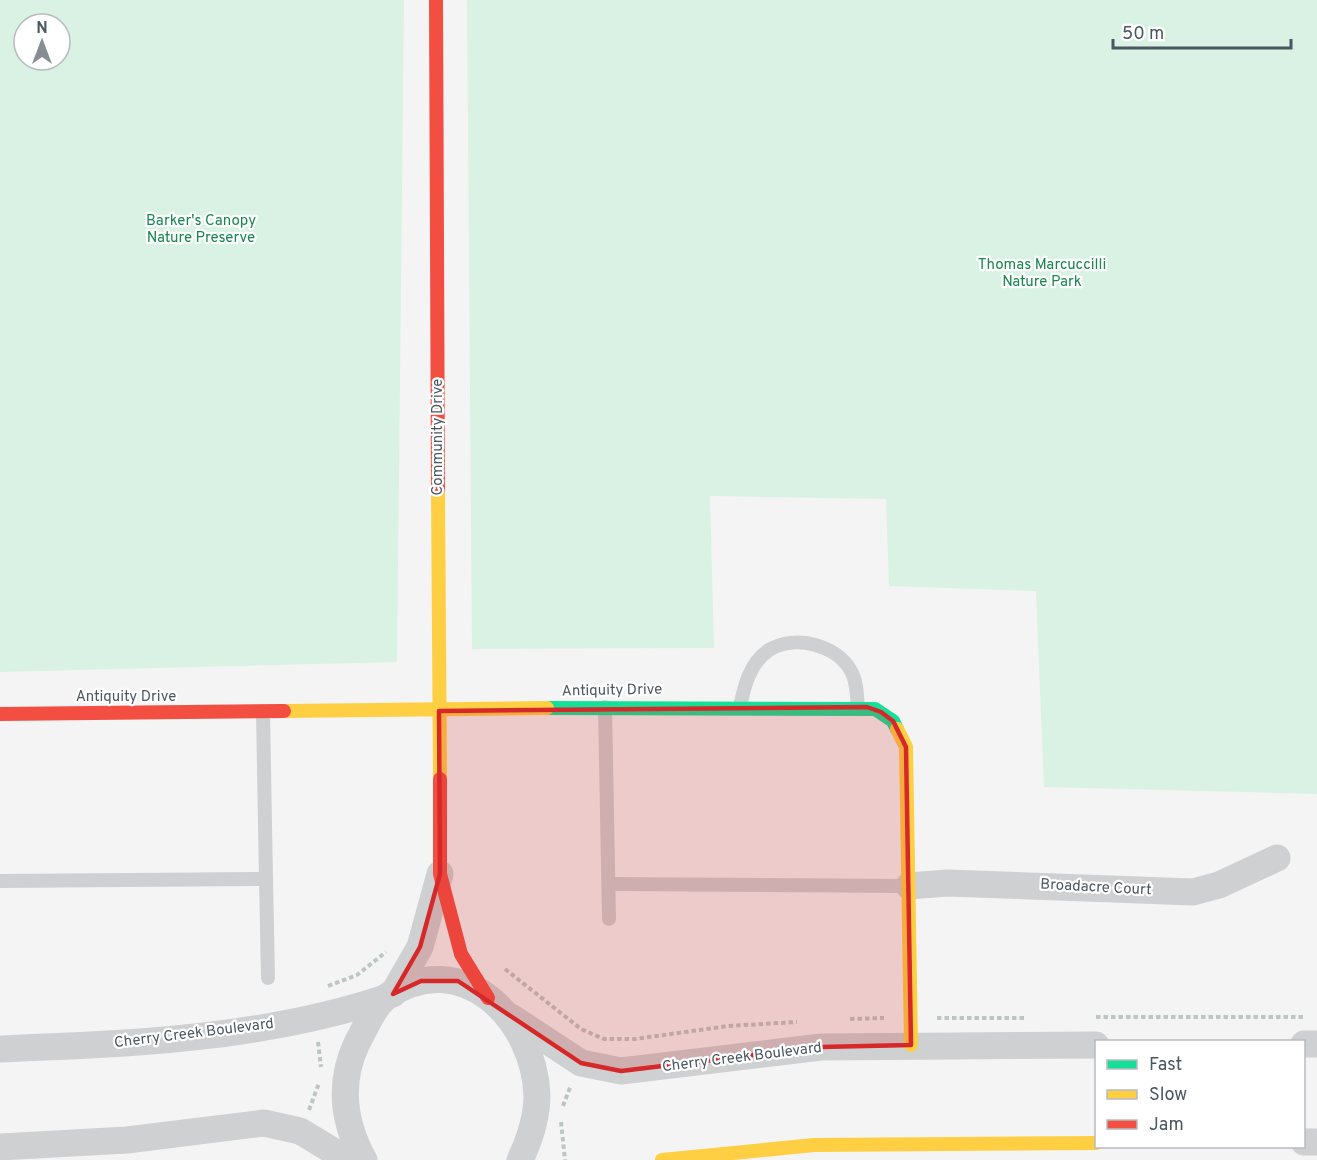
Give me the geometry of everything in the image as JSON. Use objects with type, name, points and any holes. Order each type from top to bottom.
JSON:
[{"type":"street","name":"Community Drive","points":[[436,0],[440,874],[461,954],[488,998]]},
{"type":"street","name":"Antiquity Drive","points":[[0,714],[439,711],[605,707],[875,709],[889,717],[899,729],[906,747],[911,1045]]},
{"type":"street","name":"Broadacre Court","points":[[909,886],[968,884],[1193,892],[1219,885],[1277,858]]},
{"type":"street","name":"Community Drive","points":[[364,1160],[350,1135],[346,1110],[348,1069],[367,1023],[389,996],[420,947],[440,874]]},
{"type":"street","name":"Community Drive","points":[[389,996],[421,981],[448,979],[472,987],[511,1017],[526,1045],[537,1093],[532,1131],[520,1160]]},
{"type":"street","name":"Cherry Creek Boulevard","points":[[0,1049],[95,1045],[195,1036],[313,1018],[389,996]]},
{"type":"street","name":"Cherry Creek Boulevard","points":[[511,1017],[581,1062],[621,1071],[821,1047],[1095,1045]]},
{"type":"street","points":[[0,1147],[35,1153],[264,1123],[300,1131],[348,1160]]},
{"type":"street","points":[[662,1160],[1095,1143]]},
{"type":"lane","points":[[740,707],[745,683],[756,664],[768,651],[782,645],[802,644],[825,648],[844,660],[853,674],[858,708]]},
{"type":"lane","points":[[605,707],[609,919]]},
{"type":"lane","points":[[263,712],[268,978]]},
{"type":"lane","points":[[0,881],[266,879]]},
{"type":"lane","points":[[609,884],[909,886]]},
{"type":"path","points":[[319,990],[357,975],[390,947]]},
{"type":"path","points":[[499,963],[581,1029],[604,1039],[635,1040],[729,1026],[801,1022]]},
{"type":"path","points":[[1094,1017],[1305,1017]]},
{"type":"path","points":[[846,1019],[1036,1018]]},
{"type":"path","points":[[317,1036],[321,1070]]},
{"type":"path","points":[[304,1121],[320,1077]]},
{"type":"path","points":[[565,1160],[561,1115],[573,1080]]},
{"type":"highlighted area","points":[[867,707],[881,712],[893,721],[906,747],[911,1045],[821,1047],[621,1071],[581,1063],[458,981],[421,981],[393,994],[420,947],[440,874],[439,711]]},
{"type":"green space","name":"Barker's Canopy Nature Preserve","points":[[0,0],[404,0],[397,662],[0,672]]},
{"type":"green space","name":"Thomas Marcuccilli Nature Park","points":[[467,0],[1317,0],[1317,794],[1044,787],[1036,591],[889,586],[886,499],[710,496],[714,648],[472,649]]},
{"type":"traffic: fast","points":[[547,708],[875,709],[893,721],[897,729]]},
{"type":"traffic: slow","points":[[438,489],[440,779]]},
{"type":"traffic: slow","points":[[284,711],[547,708]]},
{"type":"traffic: slow","points":[[897,729],[906,747],[911,1045]]},
{"type":"traffic: slow","points":[[662,1160],[814,1145],[1095,1143]]},
{"type":"traffic: jam","points":[[436,0],[438,489]]},
{"type":"traffic: jam","points":[[0,714],[284,711]]},
{"type":"traffic: jam","points":[[440,779],[440,874],[461,954],[488,998]]}]
